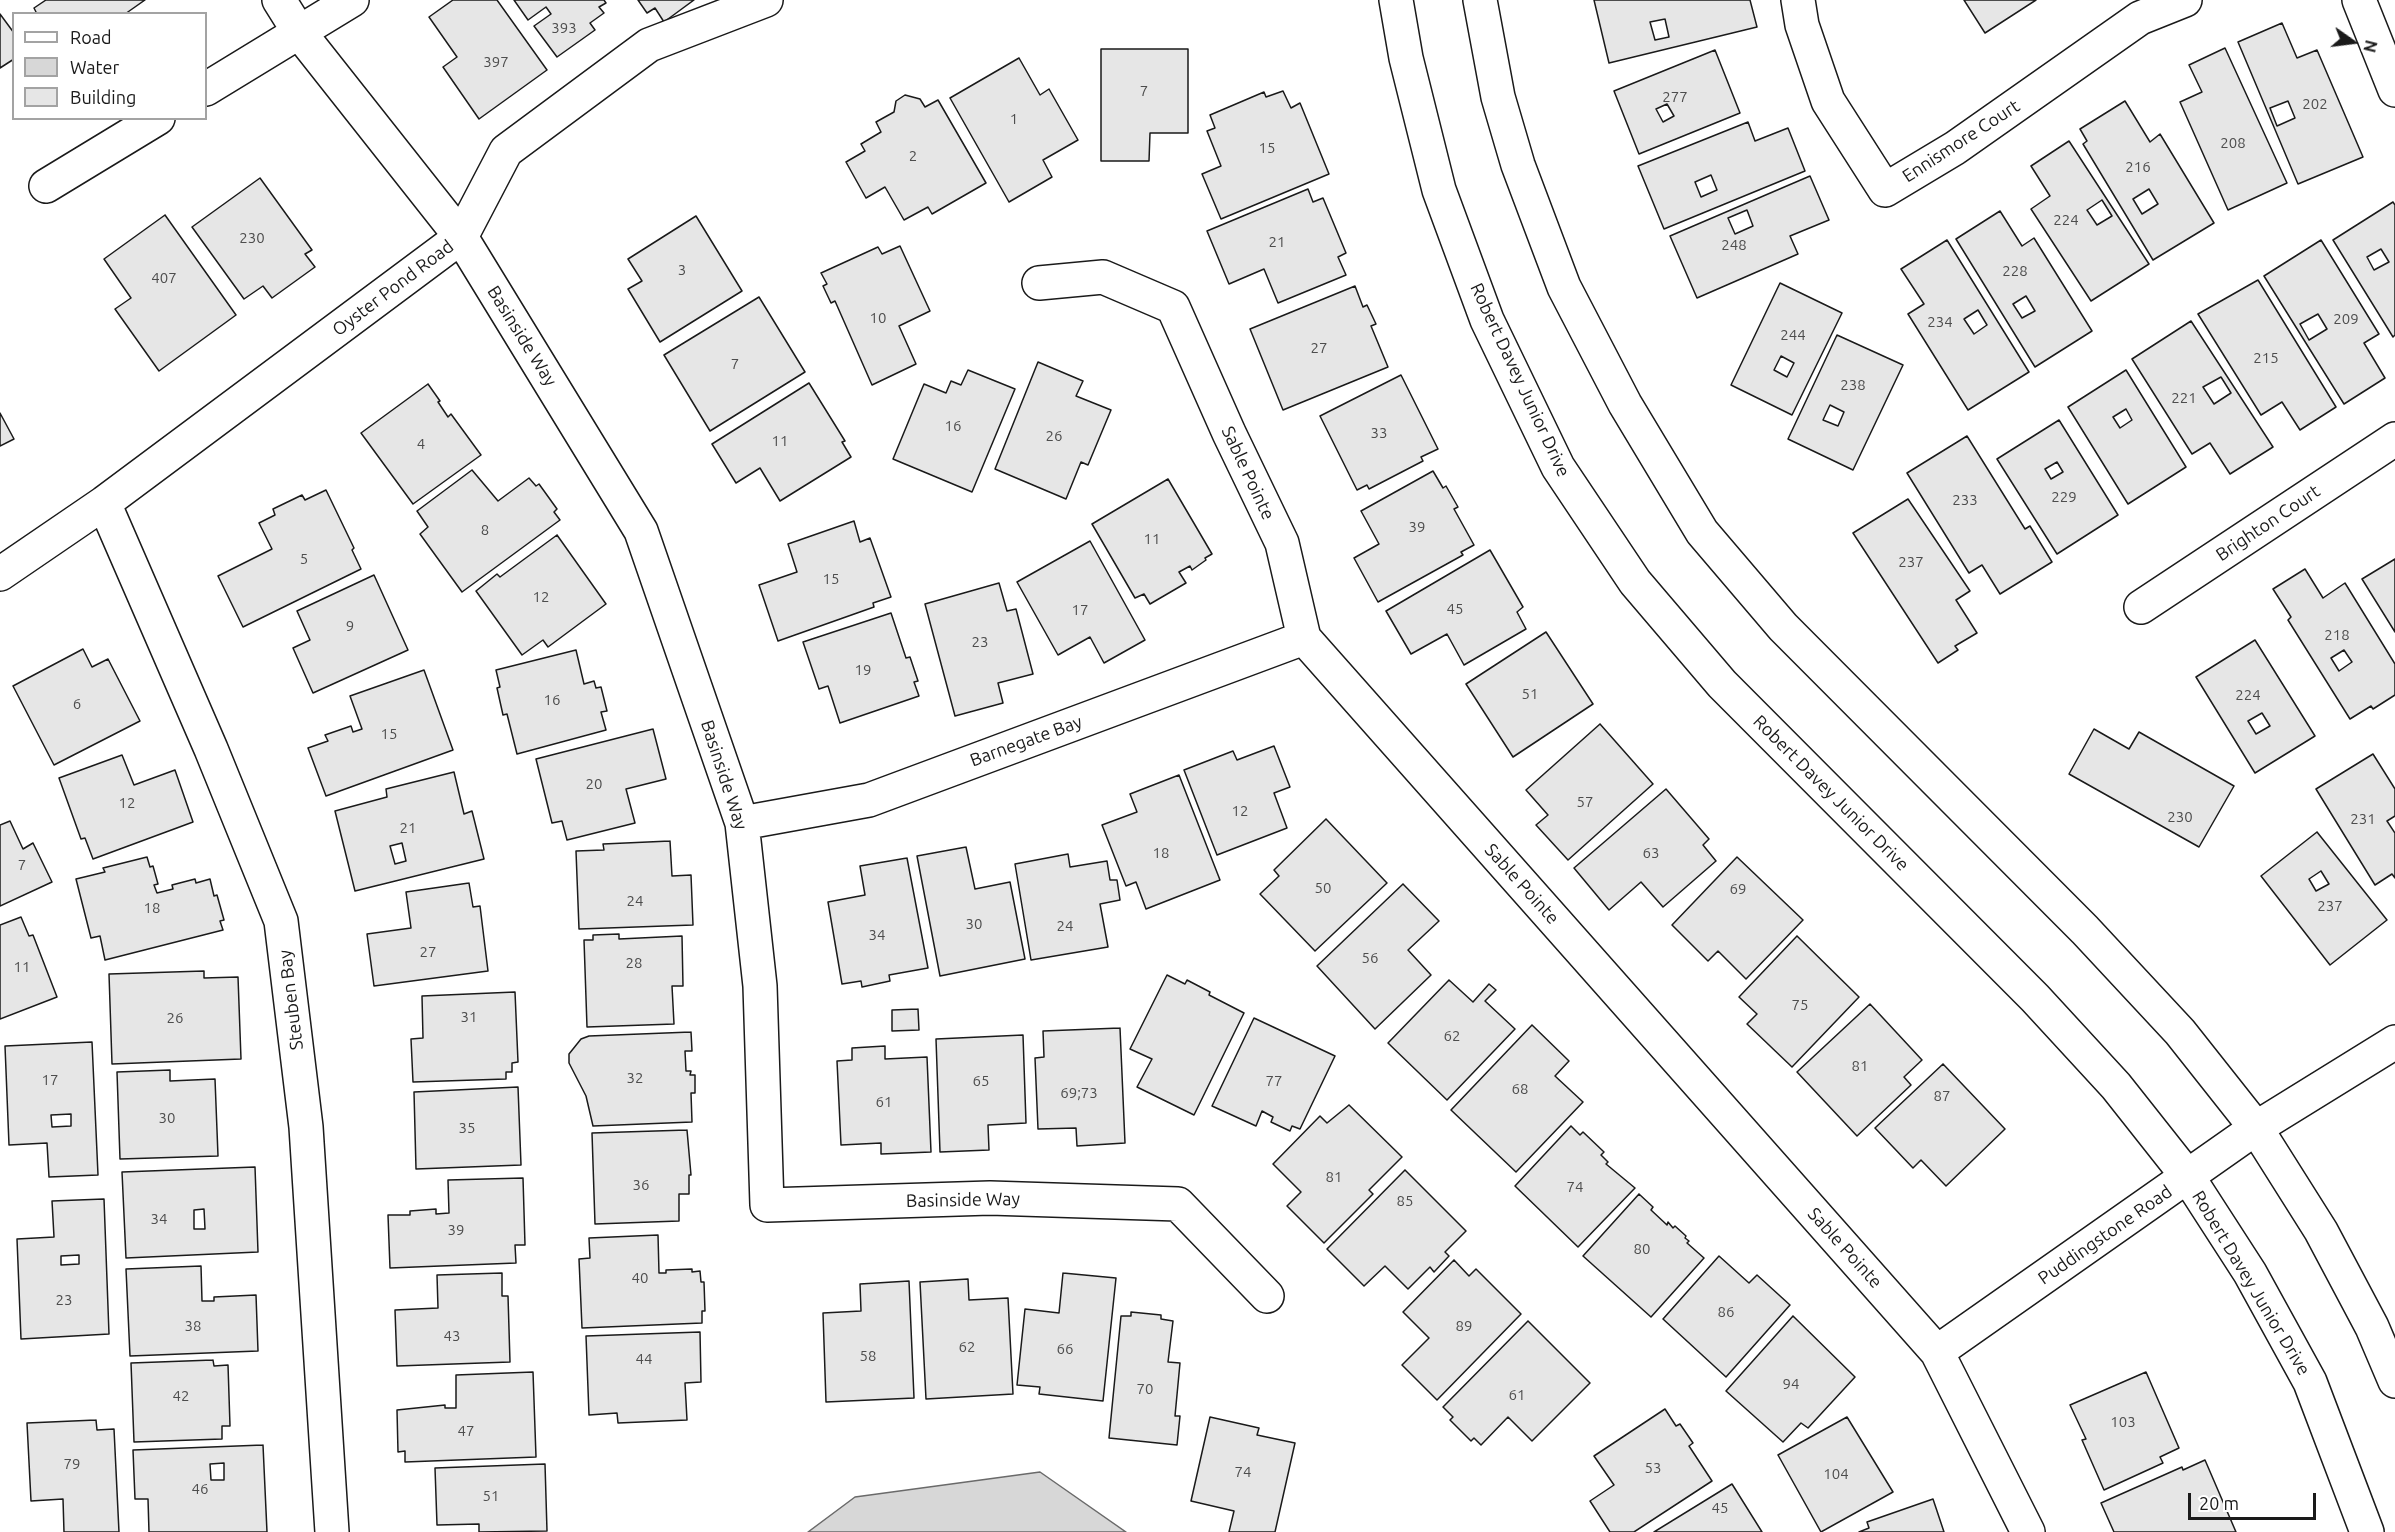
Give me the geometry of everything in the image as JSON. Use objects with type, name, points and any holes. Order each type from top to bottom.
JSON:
[{"type":"street","name":"Basinside Way","points":[[279,0],[299,32],[461,237],[641,531],[742,823],[760,986],[767,1206],[990,1198],[1178,1204],[1268,1296]]},
{"type":"street","points":[[207,88],[352,0]]},
{"type":"street","name":"Oyster Pond Road","points":[[0,574],[104,503],[461,237],[506,151],[649,45],[766,0]]},
{"type":"street","name":"Robert Davey Junior Drive","points":[[1396,0],[1406,58],[1438,190],[1487,320],[1558,467],[1635,582],[1722,684],[2035,998],[2116,1086],[2188,1177],[2250,1273],[2310,1382],[2367,1532]]},
{"type":"street","points":[[1480,0],[1498,97],[1518,165],[1564,287],[1625,404],[1702,532],[1783,627],[2125,972],[2180,1032],[2256,1128],[2321,1231],[2372,1327],[2395,1382]]},
{"type":"street","name":"Ennismore Court","points":[[1798,0],[1802,25],[1828,101],[1885,190],[1955,148],[2140,18],[2185,0]]},
{"type":"street","points":[[2359,0],[2395,90]]},
{"type":"street","points":[[46,186],[155,120]]},
{"type":"street","name":"Sable Pointe","points":[[1039,283],[1103,277],[1173,307],[1229,433],[1282,543],[1304,638],[1937,1352],[2028,1532]]},
{"type":"street","name":"Brighton Court","points":[[2141,608],[2395,439]]},
{"type":"street","name":"Steuben Bay","points":[[104,503],[212,749],[281,921],[306,1127],[332,1532]]},
{"type":"street","name":"Barnegate Bay","points":[[742,823],[868,800],[1304,638]]},
{"type":"street","name":"Puddingstone Road","points":[[1937,1352],[2256,1128],[2395,1042]]},
{"type":"water","points":[[1040,1472],[1126,1532],[808,1532],[855,1497]]},
{"type":"building","points":[[46,0],[145,0],[128,12],[36,12],[34,8]]},
{"type":"building","points":[[453,0],[497,0],[547,70],[479,119],[443,67],[457,57],[429,17]]},
{"type":"building","points":[[514,0],[604,0],[606,3],[599,7],[604,13],[590,23],[595,30],[557,57],[534,26],[551,14],[546,7],[528,20]]},
{"type":"building","points":[[638,0],[694,0],[664,22],[655,8],[647,13]]},
{"type":"building","points":[[1594,0],[1750,0],[1757,27],[1609,63]],"holes":[[[1665,19],[1669,37],[1655,40],[1650,22]]]},
{"type":"building","points":[[1964,0],[2036,0],[1985,33]]},
{"type":"building","points":[[0,14],[12,30],[12,60],[0,68]]},
{"type":"building","points":[[2282,23],[2297,58],[2317,50],[2363,157],[2298,184],[2238,42]],"holes":[[[2288,101],[2295,118],[2277,126],[2270,108]]]},
{"type":"building","points":[[2225,48],[2287,183],[2228,210],[2180,102],[2202,92],[2189,65]]},
{"type":"building","points":[[1101,49],[1188,49],[1188,133],[1150,133],[1149,161],[1101,161]]},
{"type":"building","points":[[1715,50],[1740,113],[1639,154],[1614,91]],"holes":[[[1667,104],[1674,116],[1663,122],[1656,109]]]},
{"type":"building","points":[[1019,58],[1040,95],[1049,89],[1078,140],[1043,160],[1052,177],[1009,202],[950,98]]},
{"type":"building","points":[[1283,91],[1291,108],[1300,103],[1329,174],[1221,219],[1202,174],[1221,166],[1207,131],[1215,128],[1210,115],[1264,92],[1266,97]]},
{"type":"building","points":[[905,95],[920,99],[925,107],[938,100],[986,183],[932,214],[928,207],[904,220],[885,187],[866,198],[846,162],[865,151],[861,144],[881,132],[876,122],[894,112],[896,101]]},
{"type":"building","points":[[2125,101],[2150,142],[2160,134],[2214,223],[2153,260],[2083,144],[2087,141],[2080,129]],"holes":[[[2149,189],[2158,204],[2142,214],[2133,199]]]},
{"type":"building","points":[[1748,122],[1755,141],[1788,128],[1805,171],[1664,229],[1638,166]],"holes":[[[1711,175],[1717,190],[1701,197],[1695,182]]]},
{"type":"building","points":[[2069,141],[2149,264],[2091,301],[2031,209],[2050,196],[2031,166]],"holes":[[[2102,200],[2112,216],[2097,225],[2087,210]]]},
{"type":"building","points":[[1810,176],[1829,220],[1790,236],[1798,254],[1697,298],[1670,236]],"holes":[[[1747,210],[1753,226],[1735,234],[1728,218]]]},
{"type":"building","points":[[260,178],[312,250],[305,254],[315,267],[272,298],[263,286],[244,299],[192,227]]},
{"type":"building","points":[[1308,189],[1313,202],[1323,198],[1346,253],[1338,257],[1346,275],[1278,303],[1264,269],[1229,284],[1207,231]]},
{"type":"building","points":[[2393,202],[2395,205],[2395,335],[2393,337],[2333,240]],"holes":[[[2381,249],[2389,262],[2374,270],[2367,257]]]},
{"type":"building","points":[[2000,211],[2022,246],[2034,238],[2092,331],[2035,367],[1956,239]],"holes":[[[2026,296],[2035,311],[2022,318],[2013,304]]]},
{"type":"building","points":[[165,215],[236,315],[159,371],[115,309],[131,298],[104,259]]},
{"type":"building","points":[[696,216],[742,291],[660,342],[628,289],[642,281],[628,259]]},
{"type":"building","points":[[1947,240],[2029,372],[1968,410],[1908,314],[1924,304],[1901,269]],"holes":[[[1978,310],[1987,325],[1974,334],[1964,319]]]},
{"type":"building","points":[[2321,240],[2379,334],[2364,343],[2385,378],[2344,404],[2264,276]],"holes":[[[2318,314],[2327,329],[2309,340],[2300,324]]]},
{"type":"building","points":[[900,246],[930,311],[899,326],[916,364],[872,385],[835,301],[831,303],[823,286],[827,284],[821,273],[878,247],[882,254]]},
{"type":"building","points":[[2258,280],[2336,407],[2300,430],[2282,402],[2261,415],[2198,314]]},
{"type":"building","points":[[1780,283],[1842,313],[1792,415],[1731,385]],"holes":[[[1781,356],[1794,363],[1787,377],[1774,370]]]},
{"type":"building","points":[[1355,286],[1363,307],[1367,305],[1376,324],[1371,326],[1388,367],[1283,410],[1250,329]]},
{"type":"building","points":[[759,297],[805,372],[710,431],[664,355]]},
{"type":"building","points":[[2191,321],[2273,447],[2230,474],[2210,443],[2192,454],[2132,359]],"holes":[[[2221,377],[2231,393],[2214,404],[2203,387]]]},
{"type":"building","points":[[1837,335],[1903,365],[1853,470],[1788,439]],"holes":[[[1830,405],[1844,412],[1838,426],[1823,420]]]},
{"type":"building","points":[[1038,362],[1083,381],[1076,396],[1111,410],[1088,465],[1081,462],[1066,499],[995,469]]},
{"type":"building","points":[[968,370],[1015,389],[972,492],[893,459],[924,384],[946,393],[951,381],[961,385]]},
{"type":"building","points":[[2126,370],[2186,467],[2128,504],[2068,407]],"holes":[[[2126,409],[2132,420],[2120,428],[2113,417]]]},
{"type":"building","points":[[1401,375],[1438,449],[1421,457],[1423,461],[1369,489],[1367,485],[1357,490],[1320,416]]},
{"type":"building","points":[[809,383],[845,441],[842,442],[851,457],[780,501],[760,468],[736,483],[712,444]]},
{"type":"building","points":[[428,384],[448,417],[451,414],[481,455],[413,504],[361,433]]},
{"type":"building","points":[[0,413],[14,439],[0,446]]},
{"type":"building","points":[[2059,420],[2118,515],[2057,554],[1997,459]],"holes":[[[2057,462],[2063,472],[2051,479],[2045,469]]]},
{"type":"building","points":[[1967,436],[2025,529],[2030,526],[2052,562],[2000,594],[1982,565],[1969,573],[1907,473]]},
{"type":"building","points":[[472,470],[498,501],[529,478],[536,486],[539,484],[557,509],[554,512],[560,520],[462,592],[420,534],[428,527],[417,511]]},
{"type":"building","points":[[1433,471],[1443,488],[1446,486],[1458,507],[1454,509],[1474,545],[1461,552],[1463,555],[1378,602],[1354,558],[1379,544],[1361,511]]},
{"type":"building","points":[[1168,479],[1212,554],[1192,570],[1190,566],[1179,572],[1186,583],[1150,604],[1144,594],[1135,598],[1092,524]]},
{"type":"building","points":[[326,490],[354,548],[352,550],[361,569],[243,627],[218,576],[272,549],[259,523],[275,515],[273,509],[302,495],[305,500]]},
{"type":"building","points":[[1908,499],[1970,591],[1956,600],[1977,633],[1955,646],[1958,650],[1938,663],[1853,533]]},
{"type":"building","points":[[854,521],[860,542],[870,538],[891,597],[873,603],[874,607],[778,641],[759,585],[797,572],[788,544]]},
{"type":"building","points":[[557,535],[606,604],[548,647],[543,640],[522,655],[476,591],[497,574],[500,577]]},
{"type":"building","points":[[1090,541],[1145,640],[1104,663],[1090,637],[1058,655],[1017,582]]},
{"type":"building","points":[[1490,550],[1523,607],[1517,612],[1526,629],[1464,665],[1447,634],[1411,654],[1386,611]]},
{"type":"building","points":[[2395,559],[2395,632],[2362,579]]},
{"type":"building","points":[[2305,569],[2323,598],[2345,583],[2395,664],[2395,695],[2373,709],[2371,706],[2350,719],[2288,620],[2291,617],[2273,589]],"holes":[[[2344,650],[2352,662],[2339,671],[2331,658]]]},
{"type":"building","points":[[374,575],[408,650],[313,693],[293,648],[310,640],[297,611]]},
{"type":"building","points":[[999,583],[1007,611],[1016,609],[1033,674],[998,683],[1003,703],[955,716],[925,604]]},
{"type":"building","points":[[891,613],[906,658],[910,657],[918,681],[914,682],[919,696],[840,723],[828,686],[819,689],[803,642]]},
{"type":"building","points":[[1546,632],[1593,704],[1513,757],[1466,684]]},
{"type":"building","points":[[2255,640],[2315,736],[2255,773],[2196,677]],"holes":[[[2262,713],[2270,726],[2256,734],[2248,721]]]},
{"type":"building","points":[[83,649],[92,667],[108,659],[140,721],[54,765],[13,686]]},
{"type":"building","points":[[576,650],[584,684],[594,681],[596,688],[601,687],[607,711],[601,712],[606,730],[517,754],[507,714],[503,715],[496,670]]},
{"type":"building","points":[[424,670],[453,750],[326,796],[308,748],[328,741],[325,735],[351,726],[353,732],[362,729],[350,696]]},
{"type":"building","points":[[1600,724],[1653,784],[1568,860],[1536,825],[1548,815],[1526,790]]},
{"type":"building","points":[[653,729],[666,779],[626,789],[635,823],[567,840],[562,821],[552,823],[536,759]]},
{"type":"building","points":[[2094,729],[2129,749],[2139,732],[2234,786],[2199,847],[2069,774]]},
{"type":"building","points":[[1274,746],[1290,787],[1274,793],[1287,828],[1217,855],[1184,770],[1233,751],[1237,760]]},
{"type":"building","points":[[2373,754],[2395,789],[2395,816],[2387,821],[2395,833],[2395,878],[2392,874],[2375,885],[2316,789]]},
{"type":"building","points":[[122,755],[134,785],[175,770],[193,822],[93,859],[85,838],[81,839],[59,778]]},
{"type":"building","points":[[454,772],[464,814],[472,811],[484,859],[355,891],[335,811],[387,797],[386,789]],"holes":[[[402,843],[406,861],[395,864],[390,846]]]},
{"type":"building","points":[[1179,775],[1220,880],[1146,909],[1136,882],[1126,886],[1102,825],[1137,812],[1130,794]]},
{"type":"building","points":[[1666,789],[1709,839],[1703,845],[1716,861],[1663,907],[1641,882],[1609,910],[1574,868]]},
{"type":"building","points":[[1326,819],[1387,883],[1315,951],[1260,894],[1279,876],[1274,870]]},
{"type":"building","points":[[10,821],[23,849],[33,843],[52,882],[0,906],[0,825]]},
{"type":"building","points":[[2317,832],[2387,920],[2330,965],[2261,876]],"holes":[[[2321,871],[2329,884],[2316,891],[2309,879]]]},
{"type":"building","points":[[670,841],[672,876],[691,875],[693,925],[579,929],[576,851],[604,850],[603,844]]},
{"type":"building","points":[[966,847],[975,889],[1010,882],[1025,959],[940,976],[917,856]]},
{"type":"building","points":[[1068,854],[1070,867],[1107,861],[1110,880],[1117,880],[1120,900],[1100,904],[1108,947],[1031,960],[1015,864]]},
{"type":"building","points":[[147,857],[150,867],[153,866],[158,884],[154,885],[157,893],[173,889],[172,885],[195,879],[196,883],[210,879],[224,920],[220,921],[223,930],[105,960],[100,936],[91,938],[76,879],[105,872],[103,868]]},
{"type":"building","points":[[1737,857],[1803,920],[1746,979],[1718,951],[1708,961],[1672,925]]},
{"type":"building","points":[[907,858],[928,968],[889,975],[890,981],[862,987],[861,981],[842,984],[828,902],[865,895],[860,866]]},
{"type":"building","points":[[469,883],[473,907],[480,906],[488,971],[374,986],[367,934],[411,928],[406,892]]},
{"type":"building","points":[[1403,884],[1439,921],[1408,950],[1431,975],[1375,1029],[1317,966]]},
{"type":"building","points":[[21,917],[29,936],[33,935],[57,997],[0,1019],[0,925]]},
{"type":"building","points":[[619,934],[619,939],[682,936],[683,986],[672,986],[674,1024],[587,1027],[584,940],[593,940],[593,935]]},
{"type":"building","points":[[1797,936],[1859,997],[1792,1067],[1747,1024],[1757,1014],[1739,997]]},
{"type":"building","points":[[204,971],[204,978],[238,977],[241,1059],[112,1064],[109,974]]},
{"type":"building","points":[[1167,975],[1185,984],[1187,980],[1210,992],[1209,995],[1244,1013],[1194,1115],[1137,1087],[1152,1059],[1130,1049]]},
{"type":"building","points":[[1449,980],[1473,1002],[1489,984],[1496,990],[1485,1001],[1515,1029],[1447,1100],[1388,1043]]},
{"type":"building","points":[[515,992],[518,1062],[512,1063],[512,1072],[506,1072],[506,1079],[413,1082],[411,1039],[423,1038],[422,996]]},
{"type":"building","points":[[1870,1004],[1922,1060],[1904,1077],[1911,1085],[1857,1136],[1797,1072]]},
{"type":"building","points":[[918,1009],[919,1030],[892,1031],[892,1010]]},
{"type":"building","points":[[1254,1018],[1335,1056],[1300,1129],[1292,1126],[1290,1131],[1271,1122],[1273,1117],[1262,1111],[1256,1126],[1212,1106]]},
{"type":"building","points":[[1532,1025],[1569,1061],[1555,1076],[1583,1102],[1516,1172],[1451,1110]]},
{"type":"building","points":[[1120,1028],[1125,1143],[1077,1146],[1076,1128],[1038,1129],[1035,1058],[1044,1057],[1043,1031]]},
{"type":"building","points":[[691,1032],[692,1051],[685,1051],[686,1071],[691,1071],[690,1075],[695,1075],[695,1093],[691,1093],[692,1122],[593,1126],[586,1096],[569,1063],[569,1054],[581,1039],[589,1036]]},
{"type":"building","points":[[1023,1035],[1026,1123],[988,1125],[989,1150],[940,1152],[936,1039]]},
{"type":"building","points":[[92,1042],[98,1175],[49,1177],[47,1143],[9,1145],[5,1046]],"holes":[[[71,1114],[71,1126],[52,1127],[51,1115]]]},
{"type":"building","points":[[885,1046],[885,1059],[927,1057],[931,1152],[881,1154],[881,1143],[841,1145],[837,1061],[852,1060],[852,1048]]},
{"type":"building","points":[[1943,1064],[2005,1129],[1946,1186],[1921,1160],[1913,1168],[1875,1128]]},
{"type":"building","points":[[170,1070],[170,1081],[215,1079],[218,1156],[120,1159],[117,1072]]},
{"type":"building","points":[[518,1087],[521,1165],[416,1169],[414,1092]]},
{"type":"building","points":[[1349,1105],[1402,1157],[1369,1190],[1373,1194],[1324,1243],[1287,1206],[1301,1192],[1273,1164],[1320,1116],[1327,1123]]},
{"type":"building","points":[[1571,1126],[1580,1135],[1583,1132],[1604,1152],[1601,1155],[1608,1162],[1606,1164],[1635,1188],[1578,1247],[1515,1186]]},
{"type":"building","points":[[687,1130],[691,1175],[689,1175],[689,1194],[679,1194],[679,1221],[595,1224],[592,1133]]},
{"type":"building","points":[[255,1167],[258,1252],[126,1258],[122,1172]],"holes":[[[204,1209],[205,1229],[194,1229],[194,1210]]]},
{"type":"building","points":[[1405,1170],[1466,1231],[1445,1252],[1449,1256],[1434,1272],[1430,1267],[1408,1289],[1385,1266],[1364,1286],[1327,1249]]},
{"type":"building","points":[[523,1178],[525,1245],[515,1245],[516,1263],[390,1268],[388,1215],[410,1215],[410,1211],[436,1209],[436,1214],[449,1213],[448,1180]]},
{"type":"building","points":[[1639,1194],[1653,1207],[1651,1210],[1667,1225],[1668,1222],[1686,1236],[1685,1238],[1689,1241],[1687,1243],[1704,1258],[1651,1317],[1583,1256]]},
{"type":"building","points":[[104,1199],[109,1334],[21,1339],[17,1239],[54,1237],[52,1201]],"holes":[[[79,1255],[79,1264],[61,1265],[61,1256]]]},
{"type":"building","points":[[658,1235],[659,1273],[666,1273],[666,1270],[700,1271],[701,1282],[704,1282],[705,1311],[702,1311],[702,1323],[582,1328],[579,1259],[590,1258],[589,1238]]},
{"type":"building","points":[[1719,1256],[1749,1283],[1757,1275],[1790,1305],[1726,1377],[1663,1319]]},
{"type":"building","points":[[1454,1260],[1469,1276],[1476,1269],[1521,1314],[1437,1400],[1402,1365],[1429,1338],[1403,1312]]},
{"type":"building","points":[[201,1266],[202,1301],[214,1301],[214,1297],[256,1295],[258,1351],[130,1356],[126,1269]]},
{"type":"building","points":[[502,1273],[502,1296],[508,1296],[510,1362],[397,1366],[395,1310],[438,1308],[437,1275]]},
{"type":"building","points":[[1063,1273],[1116,1278],[1103,1401],[1039,1394],[1040,1387],[1017,1385],[1025,1309],[1059,1313]]},
{"type":"building","points":[[968,1279],[969,1300],[1008,1298],[1013,1394],[926,1399],[920,1282]]},
{"type":"building","points":[[909,1281],[914,1398],[826,1402],[823,1313],[861,1311],[860,1284]]},
{"type":"building","points":[[1131,1312],[1161,1315],[1161,1319],[1173,1321],[1168,1362],[1180,1363],[1175,1416],[1180,1416],[1177,1445],[1109,1438],[1121,1316],[1131,1316]]},
{"type":"building","points":[[1793,1316],[1855,1377],[1808,1428],[1801,1423],[1783,1442],[1726,1391]]},
{"type":"building","points":[[1528,1321],[1590,1383],[1532,1441],[1508,1417],[1481,1445],[1474,1438],[1471,1441],[1450,1420],[1453,1417],[1443,1407]]},
{"type":"building","points":[[700,1332],[701,1382],[685,1383],[687,1420],[618,1423],[617,1413],[589,1415],[586,1336]]},
{"type":"building","points":[[213,1360],[214,1366],[228,1365],[230,1426],[222,1426],[222,1439],[134,1442],[131,1363]]},
{"type":"building","points":[[533,1372],[536,1457],[405,1462],[405,1451],[398,1452],[397,1410],[445,1405],[445,1408],[456,1408],[456,1375]]},
{"type":"building","points":[[2146,1372],[2179,1448],[2160,1457],[2163,1463],[2104,1490],[2082,1440],[2086,1439],[2070,1405]]},
{"type":"building","points":[[1665,1409],[1676,1426],[1680,1424],[1693,1443],[1689,1446],[1712,1481],[1634,1532],[1610,1532],[1590,1501],[1614,1485],[1594,1456]]},
{"type":"building","points":[[1210,1417],[1259,1428],[1257,1435],[1295,1443],[1275,1532],[1229,1532],[1234,1511],[1191,1501]]},
{"type":"building","points":[[1847,1417],[1893,1492],[1821,1532],[1778,1455]]},
{"type":"building","points":[[96,1420],[97,1430],[114,1429],[119,1532],[64,1532],[63,1499],[31,1501],[27,1423]]},
{"type":"building","points":[[263,1445],[267,1532],[149,1532],[148,1499],[135,1499],[133,1450]],"holes":[[[224,1463],[224,1480],[211,1480],[210,1464]]]},
{"type":"building","points":[[2205,1460],[2236,1532],[2114,1532],[2101,1503],[2182,1467],[2183,1470]]},
{"type":"building","points":[[545,1464],[547,1531],[479,1532],[479,1524],[437,1525],[435,1468]]},
{"type":"building","points":[[1732,1484],[1762,1532],[1654,1532]]},
{"type":"building","points":[[1933,1499],[1944,1532],[1859,1532],[1869,1528],[1867,1522]]}]
